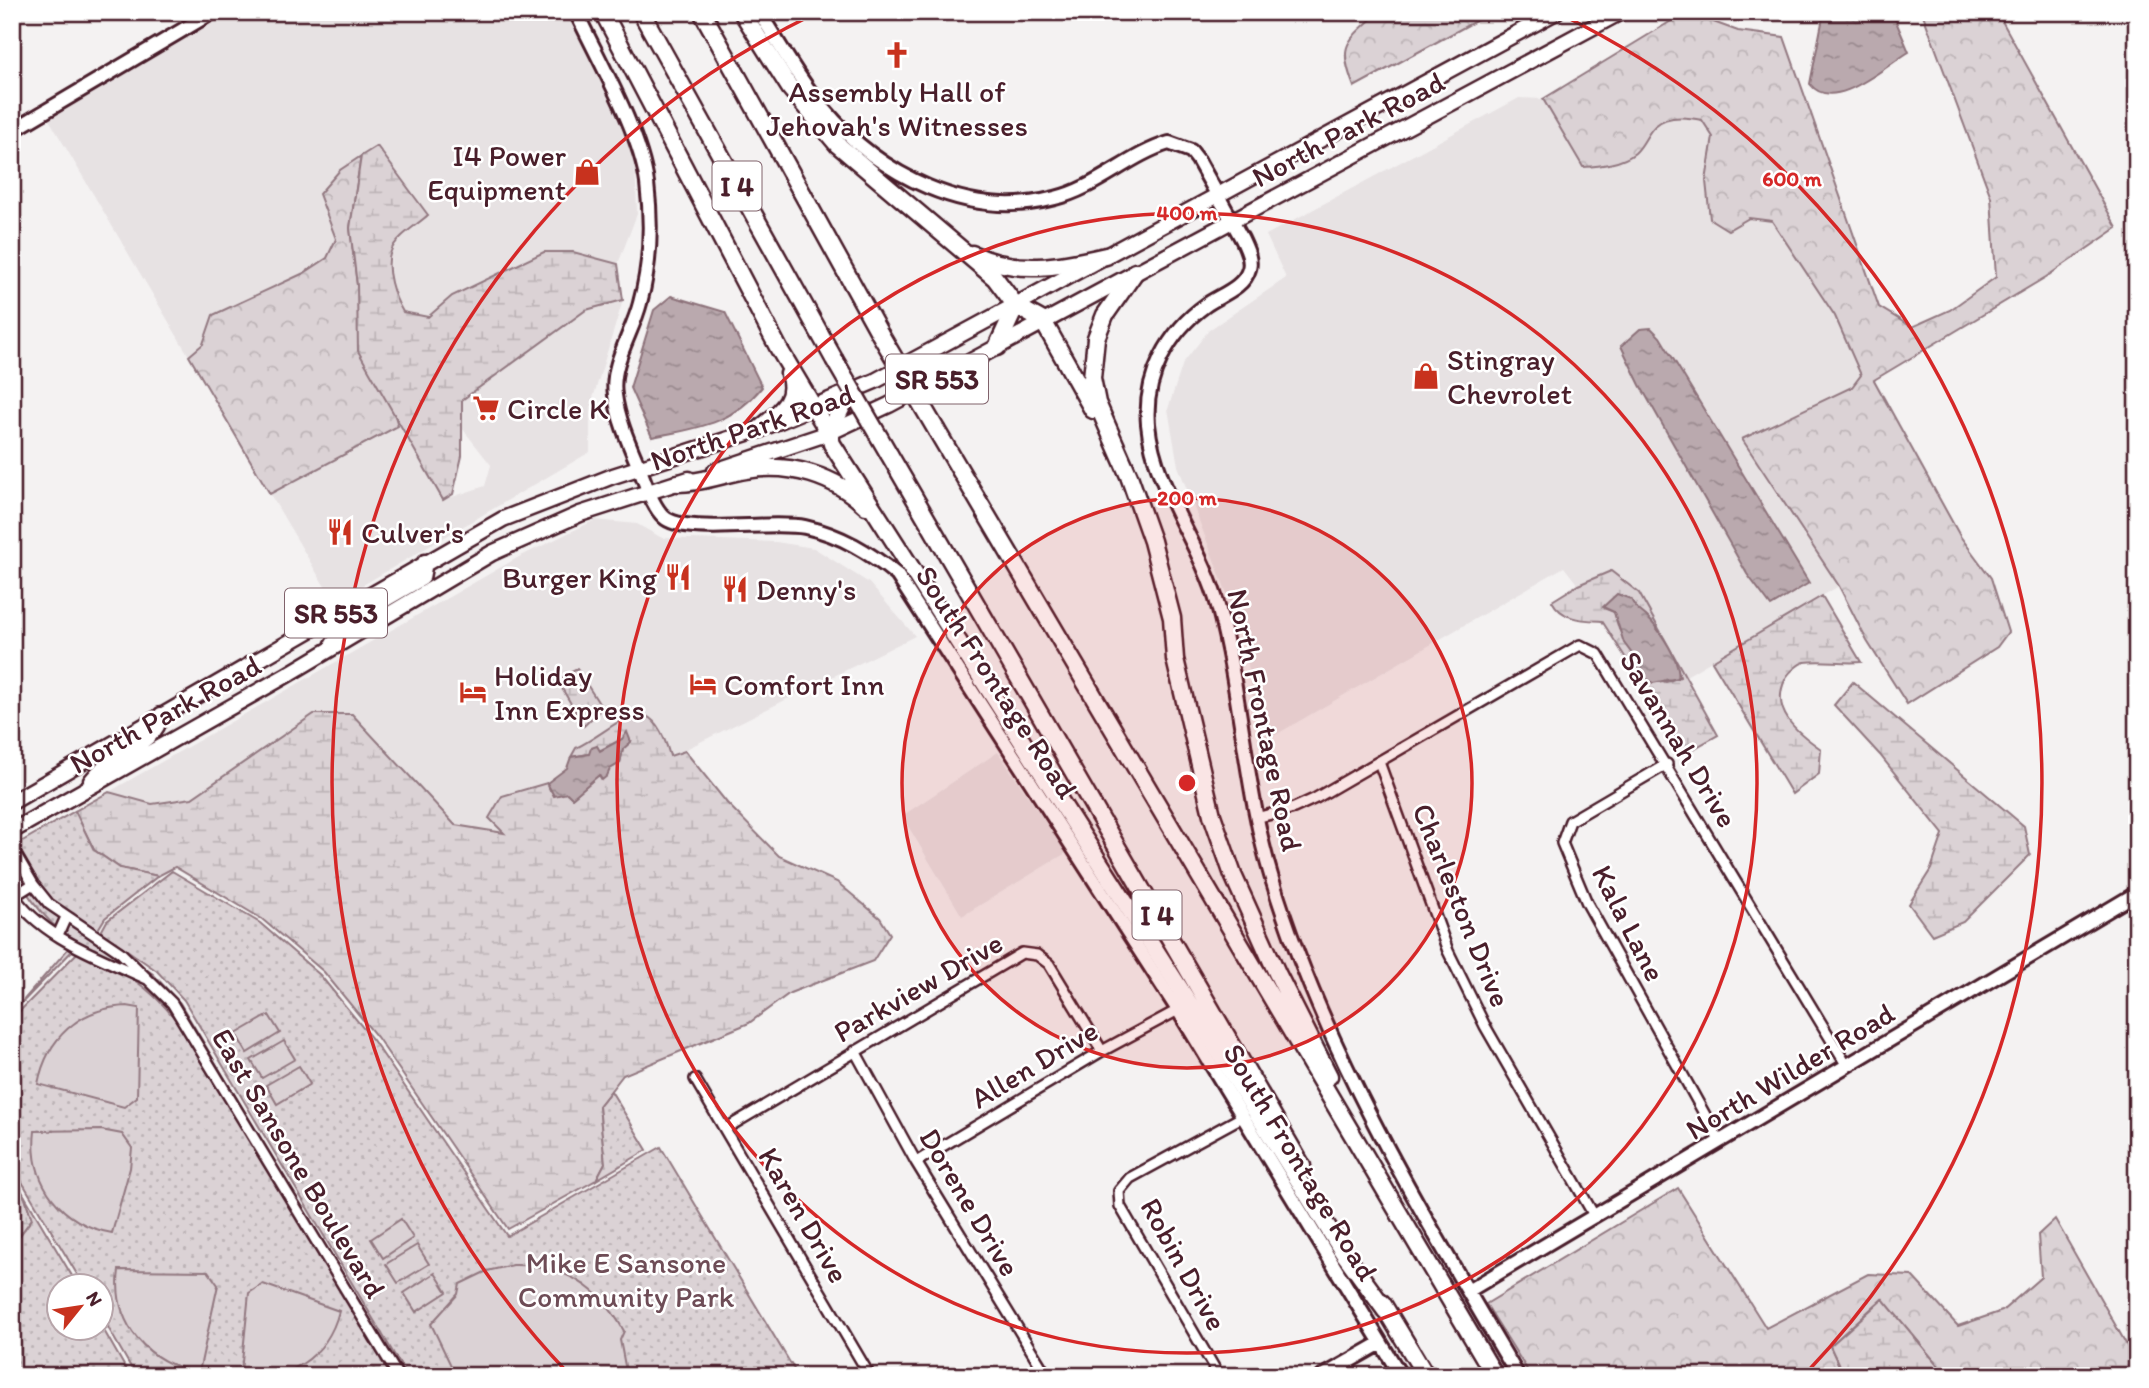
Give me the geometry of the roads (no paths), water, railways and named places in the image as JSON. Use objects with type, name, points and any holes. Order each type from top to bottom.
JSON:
[{"type":"highway","points":[[603,12],[779,349],[829,433],[832,444],[1179,987],[1343,1252],[1386,1311]]},
{"type":"highway","name":"I 4","points":[[641,12],[888,454],[1426,1376]]},
{"type":"highway","name":"I 4","points":[[702,12],[880,334],[1495,1376]]},
{"type":"highway","points":[[742,12],[811,116],[838,145],[995,278],[1016,306],[1043,321],[1086,394],[1121,471],[1147,544],[1174,647],[1199,770],[1233,875],[1328,1073],[1337,1107]]},
{"type":"highway","points":[[960,248],[985,260],[1024,269],[1044,269],[1106,256]]},
{"type":"highway","points":[[1135,272],[1105,315],[1092,359],[1092,378],[1097,403],[1129,476],[1152,541],[1172,618],[1174,647]]},
{"type":"highway","points":[[997,347],[1016,306]]},
{"type":"highway","points":[[760,429],[785,408],[791,395],[793,386],[779,349]]},
{"type":"highway","points":[[829,433],[849,393]]},
{"type":"highway","points":[[678,483],[697,483],[748,469],[797,470],[841,487],[878,518]]},
{"type":"main road","name":"North Park Road","points":[[12,802],[425,562],[535,505],[639,467],[760,429],[849,393],[1016,306],[1556,12]]},
{"type":"main road","name":"North Park Road","points":[[12,831],[515,541],[580,514],[829,433],[889,405],[1621,12]]},
{"type":"main road","points":[[331,648],[342,629],[355,617],[422,578],[425,562]]},
{"type":"main road","points":[[80,792],[113,759],[149,737],[159,725],[161,715]]},
{"type":"street","points":[[12,131],[214,12]]},
{"type":"street","name":"South Frontage Road","points":[[576,12],[636,143],[646,180],[651,228],[649,267],[639,307],[615,374],[615,394],[639,467],[658,509],[673,522],[803,526],[848,540],[897,575],[1178,1010],[1401,1376]]},
{"type":"street","name":"North Frontage Road","points":[[759,12],[805,84],[848,134],[877,159],[933,189],[972,201],[994,204],[1044,201],[1077,192],[1170,143],[1191,150],[1231,220],[1247,252],[1249,270],[1237,286],[1198,311],[1176,332],[1153,377],[1148,421],[1154,456],[1214,595],[1230,661],[1256,818],[1286,924],[1326,1022],[1403,1177],[1518,1376]]},
{"type":"street","name":"Savannah Drive","points":[[1379,762],[1580,645],[1598,654],[1667,764],[1847,1066]]},
{"type":"street","points":[[1256,818],[1294,808],[1316,798],[1379,762]]},
{"type":"street","name":"Charleston Drive","points":[[1379,762],[1448,951],[1485,1026],[1595,1217]]},
{"type":"street","name":"Kala Lane","points":[[1667,764],[1570,821],[1562,843],[1587,903],[1720,1142]]},
{"type":"street","name":"East Sansone Boulevard","points":[[12,848],[33,884],[49,904],[120,952],[172,1003],[200,1044],[398,1376]]},
{"type":"street","points":[[13,895],[33,884]]},
{"type":"street","name":"North Wilder Road","points":[[1468,1291],[2137,893]]},
{"type":"street","name":"East Sansone Boulevard","points":[[13,895],[35,921],[151,982]]},
{"type":"street","points":[[58,935],[66,916]]},
{"type":"street","name":"Parkview Drive","points":[[725,1129],[1022,953],[1037,955],[1049,964],[1102,1051]]},
{"type":"street","name":"Allen Drive","points":[[916,1162],[1102,1051],[1178,1010]]},
{"type":"street","name":"Dorene Drive","points":[[855,1051],[916,1162],[1043,1374]]},
{"type":"street","name":"Karen Drive","points":[[695,1079],[870,1376]]},
{"type":"street","name":"Robin Drive","points":[[1219,1376],[1120,1206],[1119,1191],[1130,1178],[1242,1117]]},
{"type":"street","points":[[1323,1376],[1381,1343]]},
{"type":"water","points":[[1824,12],[1892,12],[1909,52],[1859,85],[1832,94],[1820,92],[1810,84]]},
{"type":"water","points":[[671,296],[725,312],[762,387],[738,410],[712,423],[652,437],[630,388],[654,310]]},
{"type":"water","points":[[1651,328],[1660,337],[1809,583],[1771,606],[1747,574],[1640,385],[1621,346],[1640,329]]},
{"type":"water","points":[[1617,594],[1631,599],[1659,631],[1677,664],[1678,678],[1653,683],[1642,676],[1639,680],[1636,674],[1641,666],[1624,643],[1614,612],[1603,607]]},
{"type":"water","points":[[627,732],[631,742],[623,749],[620,763],[610,769],[607,776],[602,780],[599,775],[572,798],[567,793],[554,796],[547,783],[567,768],[571,757],[589,754],[591,748],[597,746],[600,751],[622,739]]},
{"type":"place","name":"Assembly Hall of Jehovah's Witnesses","points":[[897,55]]},
{"type":"place","name":"I4 Power Equipment","points":[[587,172]]},
{"type":"place","name":"Stingray Chevrolet","points":[[1426,376]]},
{"type":"place","name":"Circle K","points":[[486,408]]},
{"type":"place","name":"Culver's","points":[[340,532]]},
{"type":"place","name":"Burger King","points":[[678,577]]},
{"type":"place","name":"Denny's","points":[[735,589]]},
{"type":"place","name":"Comfort Inn","points":[[703,684]]},
{"type":"place","name":"Holiday Inn Express","points":[[473,692]]},
{"type":"park label","name":"Mike E Sansone Community Park","points":[[626,1279]]}]
